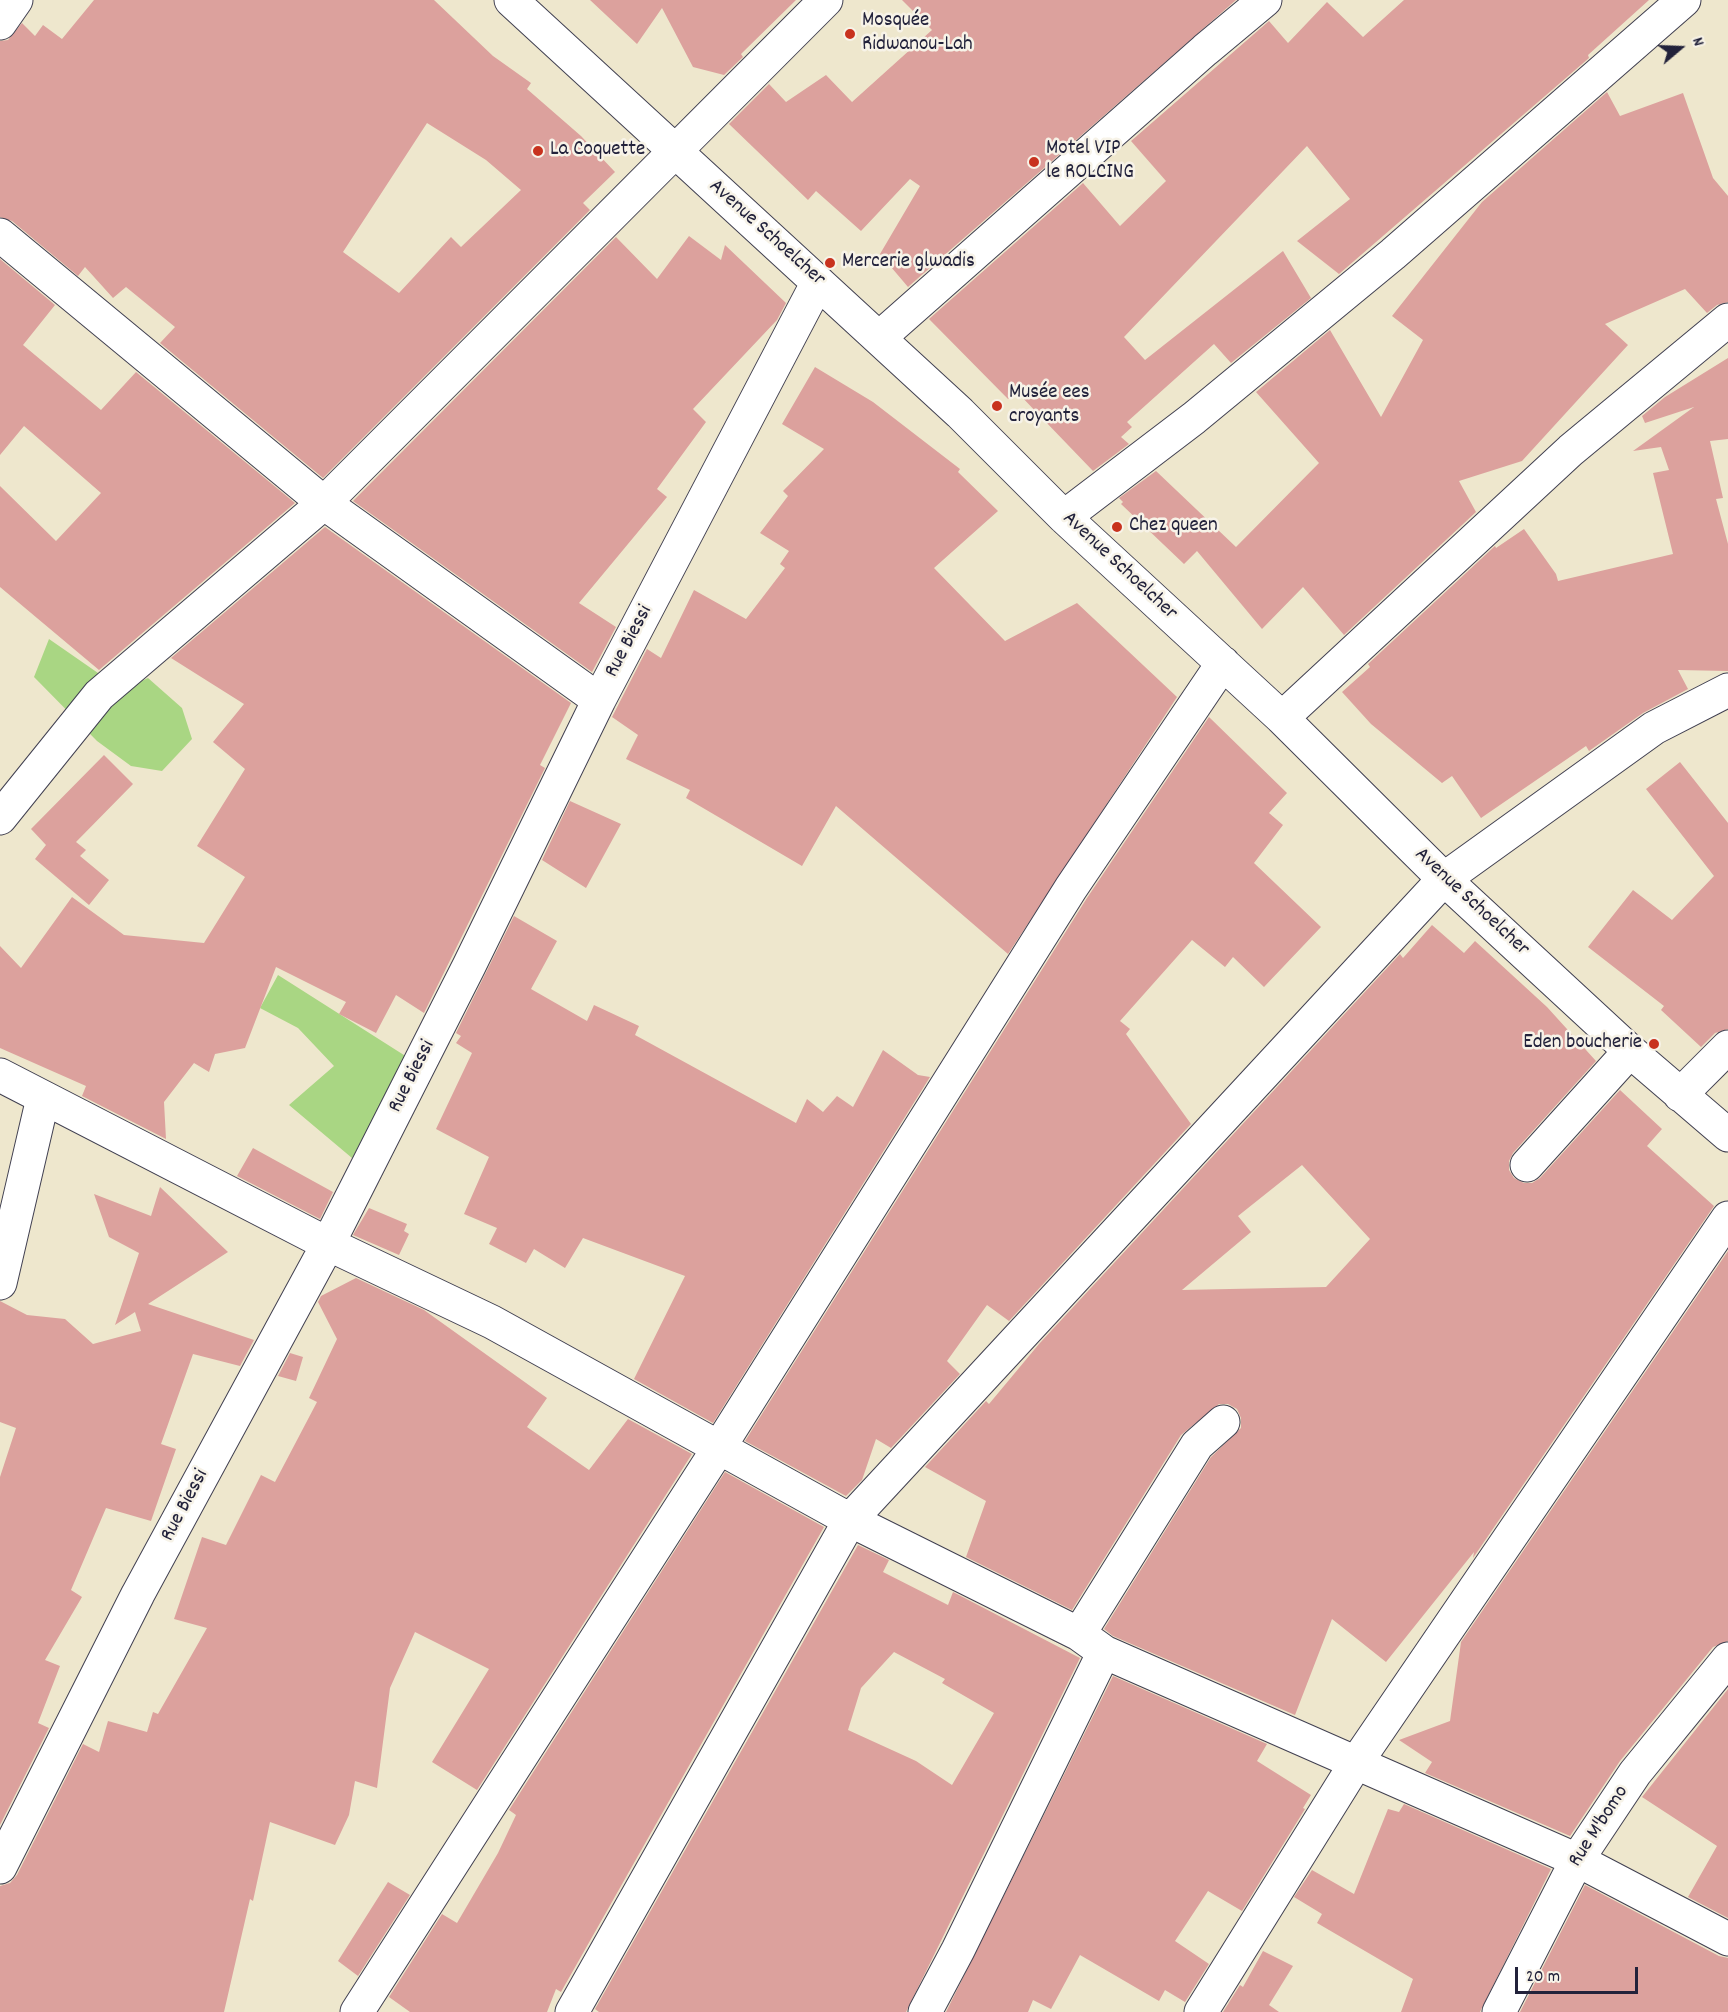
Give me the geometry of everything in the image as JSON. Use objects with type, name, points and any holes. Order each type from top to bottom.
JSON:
[{"type":"street","points":[[0,23],[16,0]]},
{"type":"street","name":"Avenue Schoelcher","points":[[511,0],[879,338],[1064,517],[1282,718],[1444,879],[1629,1051],[1728,1135]]},
{"type":"street","points":[[0,818],[99,695],[324,503],[826,0]]},
{"type":"street","points":[[879,338],[1204,50],[1265,0]]},
{"type":"street","points":[[1064,517],[1194,418],[1393,254],[1684,0]]},
{"type":"street","points":[[0,235],[324,503],[599,700]]},
{"type":"street","name":"Rue Biessi","points":[[0,1867],[138,1594],[328,1244],[469,966],[599,700],[818,282]]},
{"type":"street","points":[[1282,718],[1571,450],[1728,320]]},
{"type":"street","points":[[357,2012],[720,1446],[1071,888],[1223,663]]},
{"type":"street","points":[[572,2012],[850,1520],[1444,879],[1654,728],[1728,690]]},
{"type":"street","points":[[1680,1095],[1728,1047]]},
{"type":"street","points":[[1527,1165],[1629,1051]]},
{"type":"street","points":[[0,1075],[328,1244],[492,1322],[720,1446],[850,1520],[1092,1643],[1577,1860],[1728,1939]]},
{"type":"street","points":[[0,1283],[43,1098]]},
{"type":"street","points":[[1201,2012],[1356,1763],[1728,1218]]},
{"type":"street","points":[[925,2012],[958,1950],[1092,1643],[1197,1445],[1223,1422]]},
{"type":"street","name":"Rue M'bomo","points":[[1499,2012],[1577,1860],[1635,1773],[1728,1659]]},
{"type":"green space","points":[[49,639],[98,673],[114,694],[148,678],[182,708],[192,739],[162,771],[131,766],[97,741],[34,677]]},
{"type":"green space","points":[[278,975],[407,1057],[352,1158],[289,1105],[334,1066],[298,1028],[260,1008]]},
{"type":"building","points":[[94,0],[434,0],[493,56],[531,83],[527,89],[581,136],[615,172],[583,203],[590,210],[323,478],[160,343],[175,327],[126,287],[113,298],[85,267],[78,276],[12,221],[0,217],[0,41],[8,40],[22,23],[35,36],[43,25],[62,39]],"holes":[[[427,123],[486,160],[521,190],[461,247],[451,237],[399,293],[343,252]]]},
{"type":"building","points":[[590,0],[796,0],[741,54],[743,57],[724,75],[693,67],[662,8],[637,44]]},
{"type":"building","points":[[902,0],[1236,0],[908,287],[880,254],[920,186],[910,179],[861,231],[816,191],[808,200],[729,124],[769,84],[786,102],[826,75],[852,102],[932,30]]},
{"type":"building","points":[[1404,0],[1649,0],[1588,55],[1589,58],[1339,274],[1297,241],[1350,199],[1307,146],[1124,337],[1145,360],[1283,251],[1311,298],[1231,363],[1214,344],[1127,422],[1132,427],[1121,437],[1129,444],[1093,471],[1017,392],[1008,399],[929,319],[1083,183],[1120,226],[1166,181],[1131,141],[1269,21],[1288,43],[1327,2],[1363,37]]},
{"type":"building","points":[[1607,92],[1620,116],[1683,93],[1713,178],[1728,196],[1728,302],[1717,305],[1707,313],[1685,289],[1605,324],[1628,345],[1522,461],[1459,481],[1476,512],[1344,635],[1303,587],[1262,629],[1197,551],[1184,564],[1121,504],[1123,502],[1119,498],[1156,471],[1236,547],[1319,463],[1256,392],[1330,330],[1381,417],[1423,340],[1392,316],[1482,202]]},
{"type":"building","points":[[689,236],[721,260],[725,245],[786,303],[777,320],[693,409],[706,422],[657,489],[667,497],[579,603],[616,627],[592,672],[353,501],[616,237],[657,279]]},
{"type":"building","points":[[0,259],[55,305],[23,345],[101,410],[136,372],[295,503],[99,670],[0,587],[0,486],[56,541],[101,493],[24,426],[0,455]]},
{"type":"building","points":[[1728,358],[1728,439],[1710,441],[1723,498],[1716,499],[1728,544],[1728,671],[1678,670],[1688,689],[1643,713],[1589,751],[1586,746],[1481,818],[1452,776],[1442,783],[1371,724],[1342,692],[1370,667],[1368,664],[1495,546],[1496,548],[1524,529],[1556,574],[1558,581],[1673,554],[1653,473],[1669,470],[1661,447],[1633,451],[1694,407],[1645,423],[1642,416],[1665,397]]},
{"type":"building","points":[[815,367],[873,402],[960,469],[958,472],[998,511],[934,568],[1005,641],[1077,603],[1177,697],[1008,954],[836,806],[802,866],[686,798],[690,790],[626,759],[638,735],[612,717],[647,649],[661,658],[694,590],[746,619],[785,568],[780,564],[789,551],[760,533],[788,496],[783,491],[824,449],[782,424]]},
{"type":"building","points":[[325,527],[571,703],[540,765],[545,768],[424,1013],[396,995],[376,1033],[339,1014],[346,1002],[276,967],[245,1048],[215,1054],[209,1072],[194,1063],[164,1102],[166,1139],[82,1096],[86,1086],[0,1048],[0,946],[21,968],[72,897],[124,935],[204,943],[245,877],[197,846],[245,769],[213,742],[244,704],[171,658]]},
{"type":"building","points":[[1209,717],[1287,793],[1269,813],[1283,825],[1254,863],[1321,927],[1264,987],[1233,957],[1225,967],[1192,940],[1120,1021],[1130,1029],[1126,1034],[1191,1124],[1009,1321],[987,1305],[947,1361],[960,1374],[891,1448],[876,1439],[862,1480],[846,1496],[745,1441],[1087,898]]},
{"type":"building","points":[[104,755],[133,784],[76,842],[86,850],[80,856],[109,880],[89,905],[35,859],[46,845],[31,829]]},
{"type":"building","points":[[1680,762],[1728,823],[1728,1029],[1715,1033],[1701,1047],[1661,1010],[1664,1006],[1588,947],[1633,890],[1672,920],[1714,876],[1646,789]]},
{"type":"building","points":[[570,801],[621,824],[586,888],[542,860]]},
{"type":"building","points":[[514,916],[557,941],[531,989],[587,1021],[594,1005],[639,1026],[635,1035],[796,1123],[807,1099],[823,1112],[837,1096],[853,1107],[883,1050],[918,1075],[930,1077],[713,1423],[634,1379],[685,1276],[583,1238],[565,1268],[534,1249],[526,1263],[489,1244],[497,1228],[464,1214],[489,1157],[436,1129],[472,1053],[456,1043],[461,1036],[456,1033]]},
{"type":"building","points":[[1432,925],[1464,953],[1475,941],[1547,1007],[1596,1061],[1513,1153],[1509,1161],[1509,1170],[1514,1178],[1524,1183],[1532,1183],[1540,1178],[1620,1090],[1662,1129],[1647,1146],[1714,1206],[1473,1558],[1474,1552],[1386,1662],[1332,1619],[1295,1715],[1113,1636],[1104,1629],[1211,1457],[1241,1428],[1241,1418],[1237,1409],[1228,1404],[1219,1404],[1181,1435],[1072,1610],[966,1557],[986,1501],[925,1467],[986,1401],[989,1404],[1039,1344],[1400,954],[1403,958]],"holes":[[[1302,1165],[1370,1239],[1326,1287],[1182,1290],[1251,1232],[1238,1216]]]},
{"type":"building","points":[[253,1148],[333,1192],[320,1219],[237,1176]]},
{"type":"building","points":[[160,1187],[228,1252],[148,1304],[254,1340],[240,1366],[193,1354],[161,1444],[176,1449],[151,1521],[106,1508],[71,1590],[82,1597],[45,1660],[60,1666],[38,1723],[49,1728],[0,1825],[0,1477],[16,1428],[0,1422],[0,1301],[27,1315],[65,1319],[93,1344],[141,1331],[135,1312],[115,1325],[139,1253],[109,1237],[94,1194],[151,1216]]},
{"type":"building","points":[[369,1208],[407,1224],[404,1231],[409,1234],[399,1255],[353,1235]]},
{"type":"building","points":[[1728,1251],[1728,1641],[1713,1647],[1620,1761],[1570,1836],[1425,1773],[1432,1762],[1399,1740],[1450,1721],[1461,1642]]},
{"type":"building","points":[[356,1278],[424,1310],[547,1398],[527,1427],[589,1470],[628,1419],[692,1454],[477,1790],[432,1762],[489,1669],[415,1632],[390,1688],[377,1788],[355,1781],[349,1815],[335,1845],[270,1822],[253,1901],[250,1899],[224,2012],[0,2012],[0,1886],[10,1883],[17,1875],[83,1744],[99,1752],[108,1721],[147,1732],[153,1712],[158,1714],[207,1628],[174,1619],[202,1537],[226,1545],[261,1475],[275,1482],[317,1402],[309,1398],[337,1339],[318,1302],[321,1296]]},
{"type":"building","points":[[290,1353],[303,1357],[296,1381],[278,1376]]},
{"type":"building","points":[[725,1472],[824,1527],[561,1992],[556,1989],[547,2012],[410,2012],[389,1997],[442,1914],[457,1923],[498,1853],[516,1815],[509,1810]]},
{"type":"building","points":[[858,1545],[889,1560],[883,1572],[948,1605],[953,1592],[1080,1658],[906,2012],[599,2012],[595,2009]],"holes":[[[894,1652],[945,1679],[942,1683],[994,1713],[952,1785],[916,1761],[848,1730],[861,1688]]]},
{"type":"building","points":[[1113,1676],[1267,1744],[1257,1761],[1311,1795],[1303,1808],[1305,1809],[1242,1911],[1208,1891],[1175,1941],[1209,1964],[1185,2002],[1165,1990],[1159,2001],[1080,1955],[1051,2009],[1033,2000],[1028,2012],[946,2012]]},
{"type":"building","points":[[1728,1689],[1728,1918],[1688,1897],[1717,1846],[1642,1797]]},
{"type":"building","points":[[1404,1804],[1551,1869],[1480,2012],[1401,2012],[1413,1979],[1317,1923],[1322,1914],[1294,1897],[1312,1870],[1354,1894],[1388,1809],[1399,1812]]},
{"type":"building","points":[[388,1882],[410,1895],[358,1976],[338,1961]]},
{"type":"building","points":[[1585,1885],[1719,1956],[1728,1958],[1728,2012],[1520,2012]]},
{"type":"building","points":[[1263,1951],[1293,1966],[1269,2005],[1279,2012],[1223,2012],[1240,1985],[1243,1987]]},
{"type":"place","name":"Mosquée Ridwanou-Lah","points":[[850,34]]},
{"type":"place","name":"La Coquette","points":[[538,151]]},
{"type":"place","name":"Motel VIP le ROLCING","points":[[1034,162]]},
{"type":"place","name":"Mercerie glwadis","points":[[830,263]]},
{"type":"place","name":"Musée ees croyants","points":[[997,406]]},
{"type":"place","name":"Chez queen","points":[[1117,527]]},
{"type":"place","name":"Eden boucherie","points":[[1654,1044]]}]
